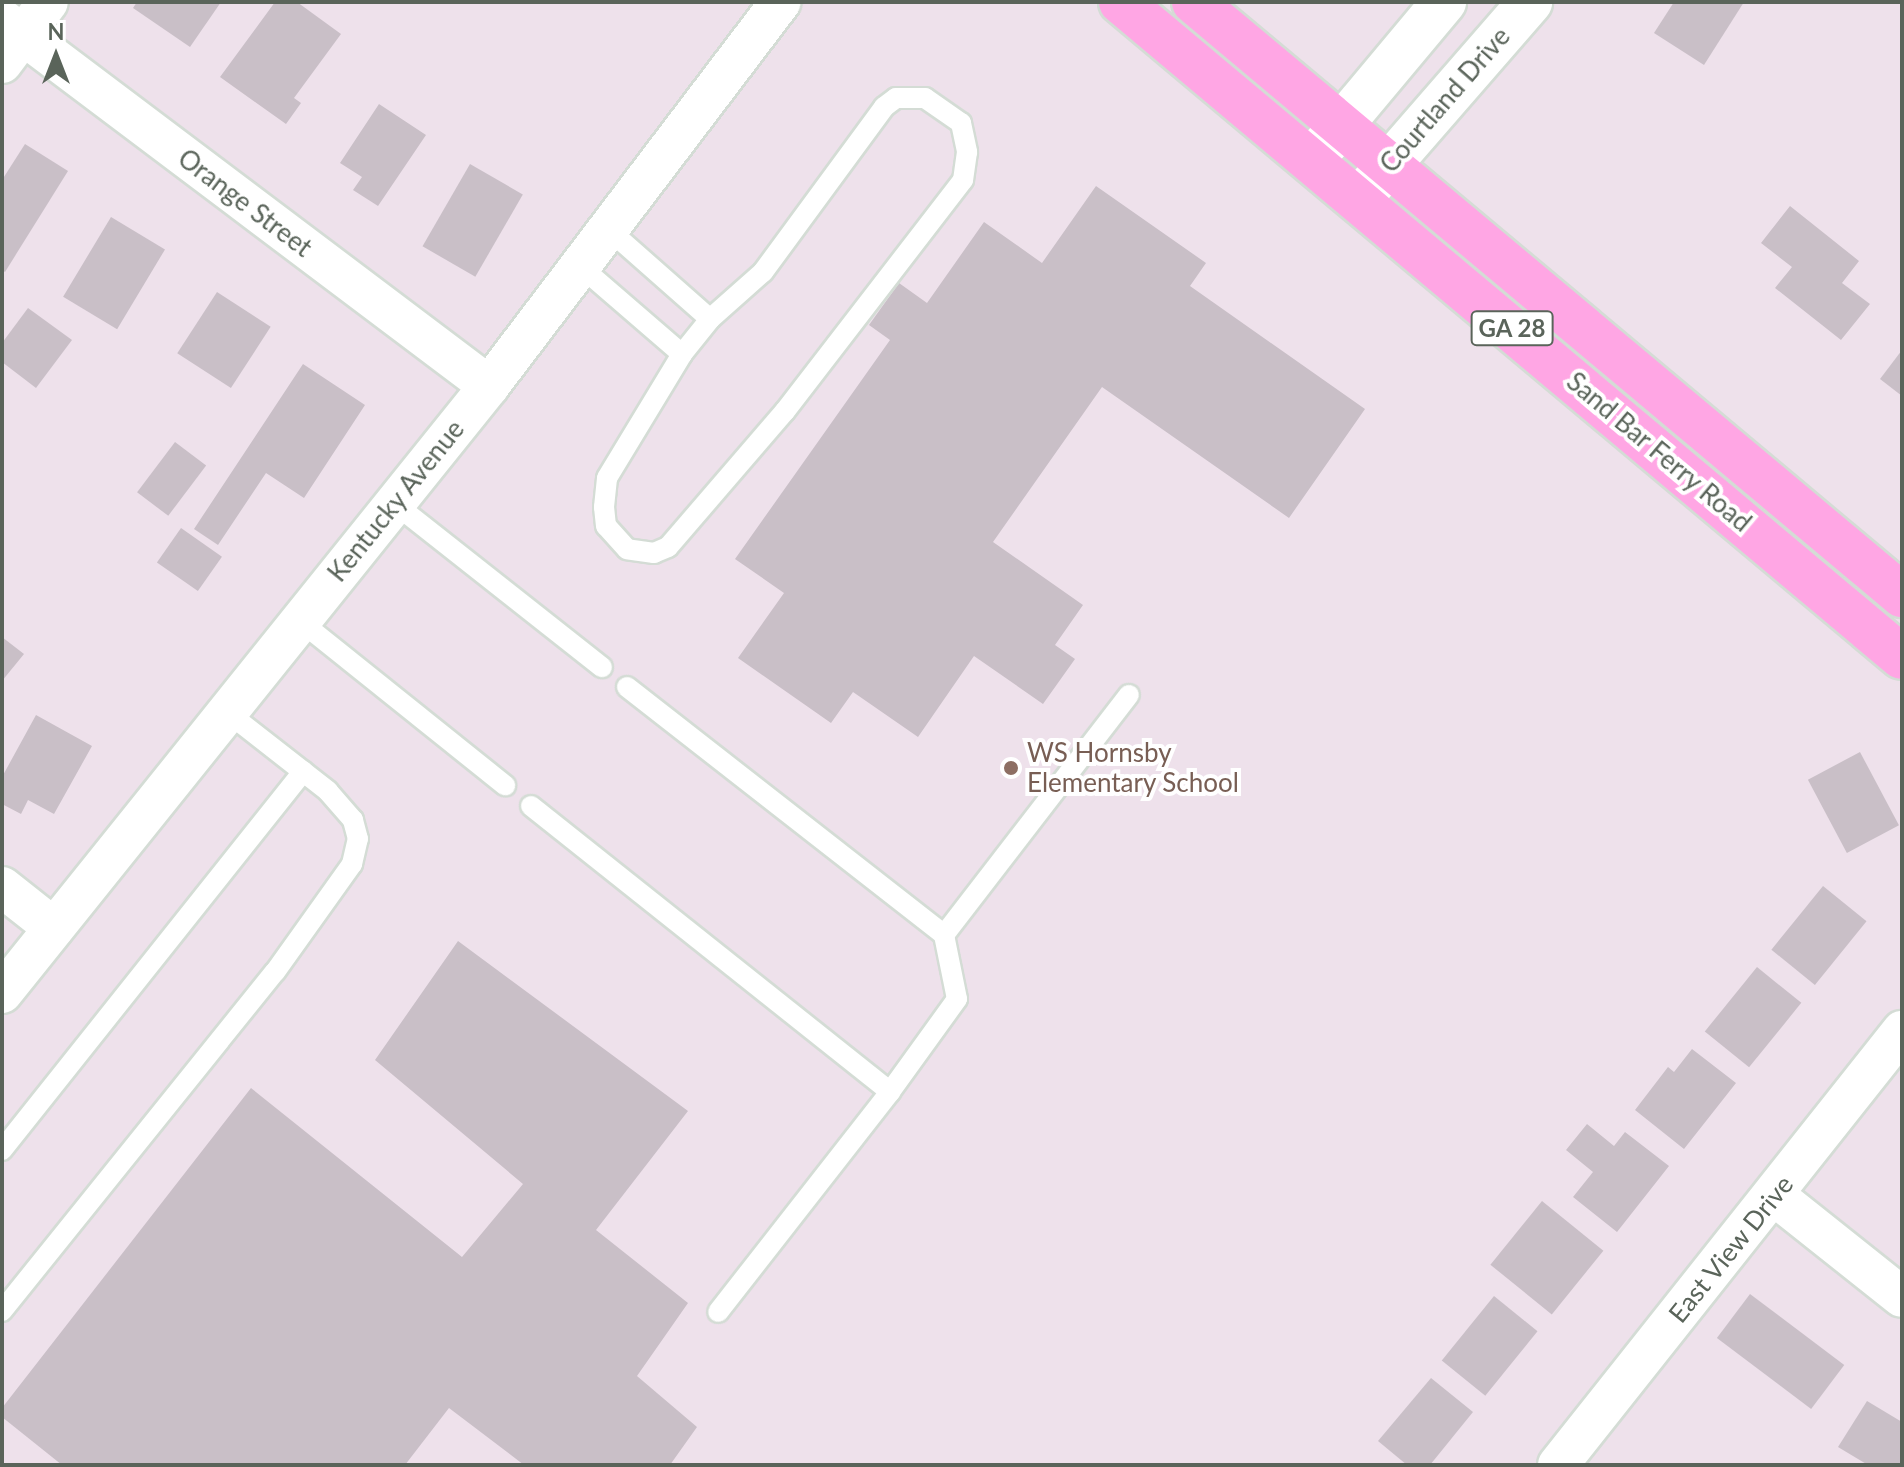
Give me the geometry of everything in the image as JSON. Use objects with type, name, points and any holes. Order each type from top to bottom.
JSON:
[{"type":"main road","name":"Sand Bar Ferry Road","points":[[1121,2],[1902,657]]},
{"type":"main road","name":"Sand Bar Ferry Road","points":[[1194,2],[1902,595]]},
{"type":"street","points":[[9,39],[48,2]]},
{"type":"street","name":"Kentucky Avenue","points":[[2,993],[489,386],[781,2]]},
{"type":"street","name":"Courtland Drive","points":[[1359,199],[1363,144],[1444,2]]},
{"type":"street","name":"Courtland Drive","points":[[1312,160],[1363,144],[1530,2]]},
{"type":"street","name":"Orange Street","points":[[9,39],[489,386]]},
{"type":"street","points":[[2,887],[54,928]]},
{"type":"street","name":"East View Drive","points":[[1558,1465],[1775,1196],[1902,1031]]},
{"type":"street","points":[[1775,1196],[1902,1297]]},
{"type":"lane","points":[[896,98],[925,98],[961,123],[967,152],[963,180],[785,411],[668,547],[654,553],[627,549],[606,526],[607,478],[682,354],[710,319],[763,272],[884,107],[896,98]]},
{"type":"lane","points":[[608,229],[710,319]]},
{"type":"lane","points":[[580,266],[682,354]]},
{"type":"lane","points":[[394,503],[602,667]]},
{"type":"lane","points":[[300,621],[505,785]]},
{"type":"lane","points":[[627,687],[944,935],[957,999],[890,1092],[718,1312]]},
{"type":"lane","points":[[944,935],[1129,695]]},
{"type":"lane","points":[[2,1311],[275,972],[352,864],[358,839],[353,820],[328,791],[227,712]]},
{"type":"lane","points":[[2,1150],[303,771]]},
{"type":"lane","points":[[531,806],[890,1092]]},
{"type":"building","points":[[137,2],[221,2],[190,47],[133,8]]},
{"type":"building","points":[[275,2],[297,2],[341,34],[294,98],[301,103],[286,124],[220,77]]},
{"type":"building","points":[[1674,2],[1744,2],[1704,65],[1654,33]]},
{"type":"building","points":[[379,104],[426,135],[378,206],[353,190],[362,177],[340,163]]},
{"type":"building","points":[[25,144],[68,171],[5,272],[2,270],[2,180]]},
{"type":"building","points":[[470,164],[523,194],[475,277],[423,246]]},
{"type":"building","points":[[1096,186],[1206,263],[1190,286],[1365,409],[1289,518],[1102,387],[993,542],[1083,605],[1055,645],[1075,659],[1043,704],[974,656],[918,737],[853,692],[831,723],[738,658],[784,593],[735,559],[890,340],[869,325],[899,283],[927,303],[984,222],[1042,263]]},
{"type":"building","points":[[1790,206],[1859,261],[1842,283],[1870,304],[1841,340],[1775,288],[1792,267],[1761,243]]},
{"type":"building","points":[[111,217],[165,249],[117,329],[63,297]]},
{"type":"building","points":[[217,292],[271,327],[231,388],[177,353]]},
{"type":"building","points":[[28,308],[72,340],[36,388],[2,362],[2,343]]},
{"type":"building","points":[[1902,350],[1902,396],[1880,379]]},
{"type":"building","points":[[303,364],[365,405],[304,498],[266,473],[218,545],[194,529]]},
{"type":"building","points":[[175,442],[206,465],[168,516],[137,492]]},
{"type":"building","points":[[181,528],[222,557],[198,591],[157,562]]},
{"type":"building","points":[[2,637],[24,654],[2,681]]},
{"type":"building","points":[[36,715],[92,746],[54,814],[28,800],[21,814],[2,804],[2,777]]},
{"type":"building","points":[[1860,752],[1899,825],[1847,853],[1808,780]]},
{"type":"building","points":[[1823,886],[1867,921],[1815,985],[1771,950]]},
{"type":"building","points":[[458,941],[688,1111],[596,1230],[688,1303],[637,1376],[697,1427],[670,1465],[524,1465],[449,1408],[405,1465],[62,1465],[2,1417],[2,1408],[251,1088],[462,1257],[523,1184],[375,1060]]},
{"type":"building","points":[[1757,967],[1801,1003],[1749,1067],[1705,1032]]},
{"type":"building","points":[[1692,1049],[1736,1083],[1684,1149],[1635,1110],[1668,1067],[1674,1072]]},
{"type":"building","points":[[1587,1124],[1614,1146],[1625,1132],[1669,1166],[1617,1232],[1573,1197],[1593,1172],[1566,1150]]},
{"type":"building","points":[[1542,1201],[1603,1251],[1552,1314],[1490,1265]]},
{"type":"building","points":[[1750,1294],[1844,1365],[1811,1409],[1717,1338]]},
{"type":"building","points":[[1494,1296],[1538,1331],[1485,1396],[1442,1361]]},
{"type":"building","points":[[1431,1378],[1473,1412],[1430,1465],[1407,1465],[1378,1441]]},
{"type":"building","points":[[1867,1401],[1902,1422],[1902,1465],[1868,1465],[1838,1447]]},
{"type":"place","name":"WS Hornsby Elementary School","points":[[1011,768]]}]
